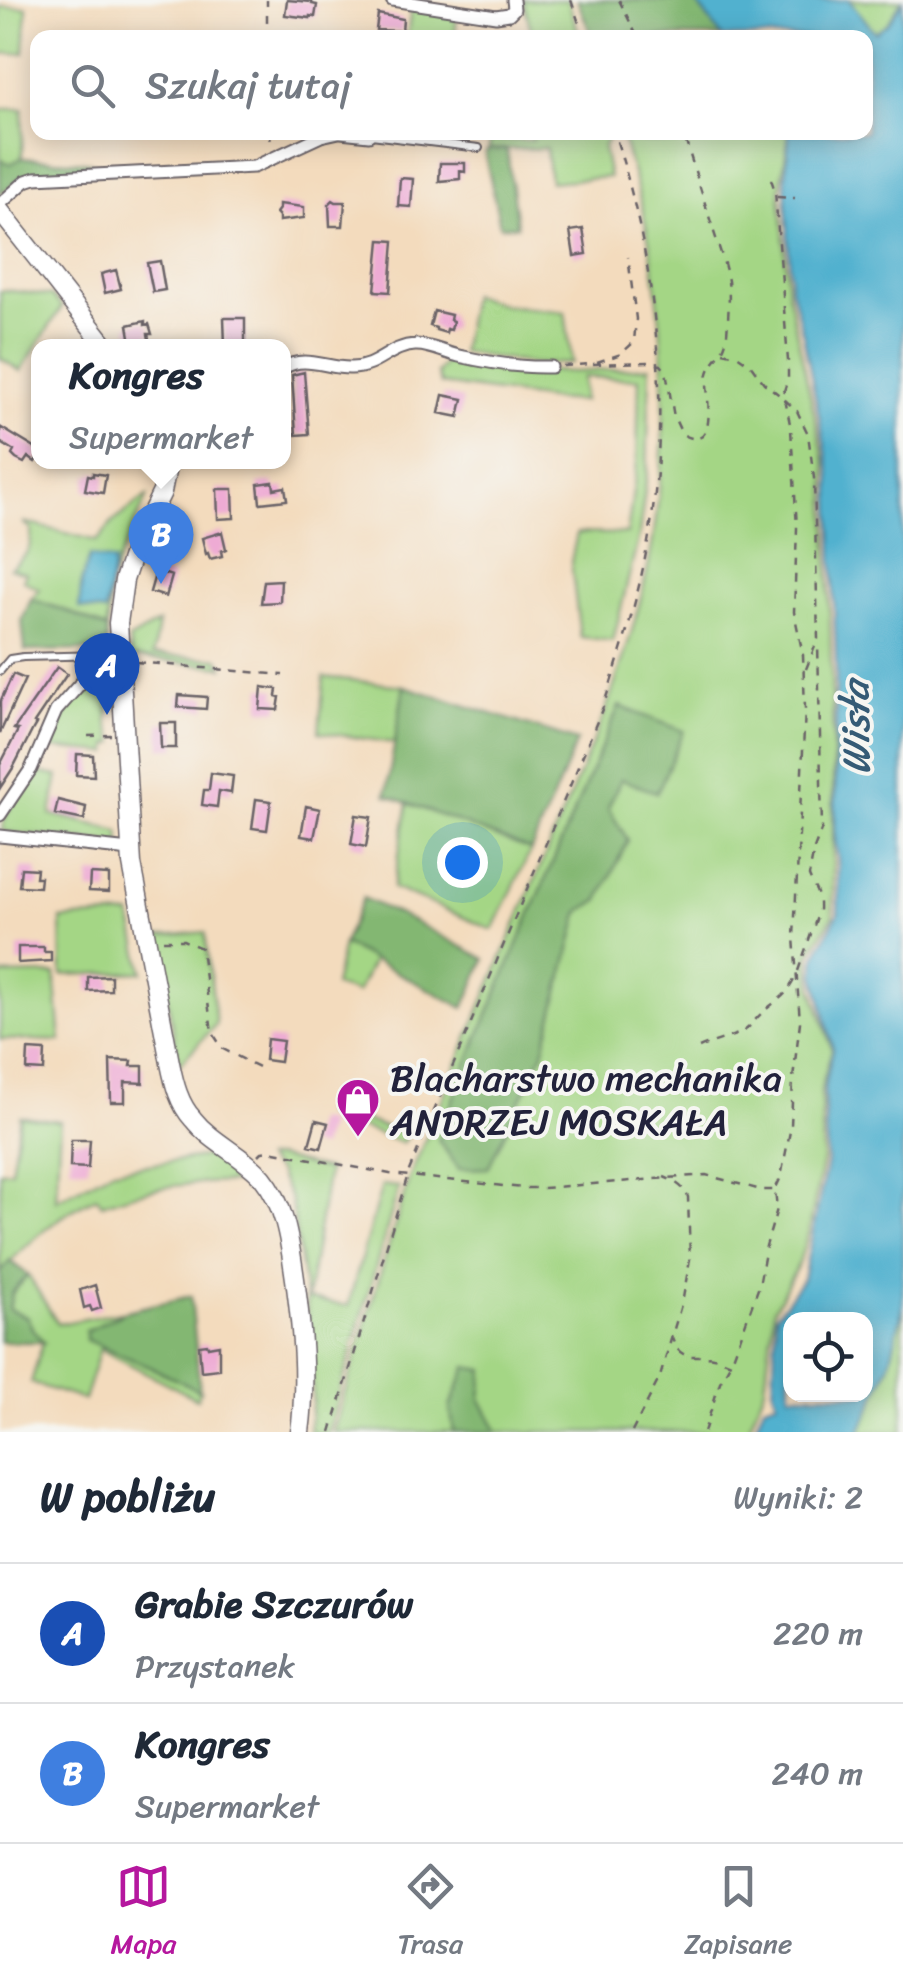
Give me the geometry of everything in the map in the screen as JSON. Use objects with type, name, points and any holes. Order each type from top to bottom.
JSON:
[{"type":"street","points":[[392,0],[503,16],[514,9],[512,0]]},
{"type":"street","points":[[101,339],[1,212],[26,181],[254,168],[313,140]]},
{"type":"street","points":[[291,365],[298,362],[365,368],[402,347],[420,344],[491,363],[552,367]]},
{"type":"street","points":[[167,469],[162,492],[135,547],[118,610],[114,652],[130,850],[170,1063],[184,1107],[200,1126],[262,1178],[284,1219],[304,1353],[300,1432]]},
{"type":"street","points":[[0,815],[30,768],[56,711],[114,652]]},
{"type":"street","points":[[0,836],[130,850]]},
{"type":"lane","points":[[411,140],[479,148]]},
{"type":"lane","points":[[0,671],[10,659],[23,656],[114,652]]},
{"type":"path","points":[[267,0],[267,30]]},
{"type":"path","points":[[571,0],[581,30]]},
{"type":"path","points":[[619,0],[634,30]]},
{"type":"path","points":[[331,1432],[407,1175],[603,706],[643,567],[655,493],[658,363],[653,294],[642,230],[616,140]]},
{"type":"path","points":[[552,367],[658,363],[666,371],[682,434],[700,438],[708,427],[707,376],[726,340],[728,279],[685,140]]},
{"type":"path","points":[[704,1432],[758,1286],[777,1209],[776,1190],[791,1126],[800,1022],[794,937],[804,676],[794,612],[797,528],[791,429],[782,397],[788,380],[788,361],[784,280],[772,179]]},
{"type":"path","points":[[775,197],[795,198]]},
{"type":"path","points":[[592,364],[621,354],[634,342],[636,318],[628,257]]},
{"type":"path","points":[[699,1048],[753,1025],[786,995],[818,911],[816,888],[808,876],[822,828],[814,478],[808,434],[797,410],[764,383],[750,364],[723,352]]},
{"type":"path","points":[[804,676],[818,639]]},
{"type":"path","points":[[114,652],[283,675]]},
{"type":"path","points":[[88,736],[114,735]]},
{"type":"path","points":[[147,941],[183,940],[201,948],[212,1032],[223,1049],[260,1068]]},
{"type":"path","points":[[250,1165],[262,1152],[270,1151],[352,1168],[462,1182],[543,1188],[706,1174],[761,1190],[776,1190]]},
{"type":"path","points":[[632,1432],[660,1377],[690,1258],[685,1190],[663,1176]]},
{"type":"path","points":[[671,1335],[680,1354],[731,1362]]},
{"type":"green space","points":[[523,0],[568,0],[578,30],[531,30]]},
{"type":"green space","points":[[577,0],[695,0],[717,30],[589,30]]},
{"type":"green space","points":[[849,0],[902,0],[888,23],[875,33]]},
{"type":"green space","points":[[0,7],[27,7],[24,53],[0,54]]},
{"type":"green space","points":[[411,8],[457,14],[456,30],[408,30]]},
{"type":"green space","points":[[0,109],[23,109],[22,158],[10,164],[0,160]]},
{"type":"green space","points":[[607,140],[603,148],[609,177],[550,182],[546,148],[489,149],[490,141]]},
{"type":"green space","points":[[622,140],[788,140],[780,191],[788,293],[826,467],[833,743],[833,916],[809,956],[813,989],[832,1049],[821,1089],[823,1160],[809,1231],[799,1263],[774,1309],[765,1388],[747,1432],[333,1432],[409,1178],[603,718],[642,594],[661,470],[663,372],[655,275],[635,179]]},
{"type":"green space","points":[[635,140],[709,140],[685,143]]},
{"type":"green space","points":[[489,149],[507,150],[517,226],[500,226],[485,153]]},
{"type":"green space","points":[[22,158],[87,162],[123,170],[25,175],[0,194],[0,160],[10,164]]},
{"type":"green space","points":[[0,291],[52,296],[62,307],[42,339],[31,339],[31,355],[21,371],[0,358]]},
{"type":"green space","points":[[471,295],[505,305],[565,312],[572,363],[532,364],[461,352]]},
{"type":"green space","points":[[448,359],[575,372],[650,367],[647,474],[639,536],[613,641],[580,637],[571,562],[577,533],[627,534],[637,463],[639,379],[583,377],[583,401],[548,399],[441,384],[437,373]]},
{"type":"green space","points":[[148,495],[110,585],[107,629],[31,599],[39,589],[23,580],[26,573],[10,568],[24,556],[31,543],[31,529],[23,522],[97,541],[113,522]]},
{"type":"green space","points":[[31,599],[107,629],[107,642],[102,650],[25,651],[22,621]]},
{"type":"green space","points":[[158,623],[153,655],[219,659],[223,667],[131,657],[129,640]]},
{"type":"green space","points":[[103,666],[110,669],[108,723],[115,743],[109,745],[109,753],[47,748],[70,704]]},
{"type":"green space","points":[[324,677],[404,686],[395,743],[319,732]]},
{"type":"green space","points":[[404,686],[577,741],[531,850],[386,795]]},
{"type":"green space","points":[[619,706],[684,731],[657,793],[621,779],[608,808],[628,840],[599,900],[580,911],[543,1053],[488,1168],[459,1169],[438,1140]]},
{"type":"green space","points":[[37,772],[58,776],[51,814],[119,831],[121,844],[2,829],[15,798]]},
{"type":"green space","points":[[408,803],[531,850],[493,930],[393,888]]},
{"type":"green space","points":[[363,898],[485,959],[464,1008],[343,944]]},
{"type":"green space","points":[[131,915],[143,972],[62,975],[61,919]]},
{"type":"green space","points":[[205,932],[216,1024],[179,1065],[153,937]]},
{"type":"green space","points":[[343,944],[373,960],[357,993],[334,986]]},
{"type":"green space","points":[[55,974],[61,1041],[0,1039],[0,975]]},
{"type":"green space","points":[[331,1099],[332,1109],[408,1135],[402,1143],[325,1114]]},
{"type":"green space","points":[[20,1116],[60,1121],[56,1200],[113,1170],[214,1152],[249,1182],[174,1186],[102,1204],[97,1197],[45,1230],[0,1272],[0,1171],[11,1170]]},
{"type":"green space","points":[[276,1157],[328,1170],[307,1299],[348,1306],[382,1185],[399,1187],[328,1432],[309,1432],[313,1396],[306,1299],[291,1201],[278,1172],[265,1159]]},
{"type":"green space","points":[[10,1261],[28,1275],[12,1293],[9,1309],[27,1317],[44,1342],[0,1342],[0,1272]]},
{"type":"green space","points":[[28,1275],[58,1324],[126,1311],[86,1331],[200,1391],[197,1399],[100,1349],[84,1400],[31,1383],[43,1342],[27,1317],[9,1309],[12,1294]]},
{"type":"green space","points":[[191,1296],[200,1391],[86,1340],[86,1331],[126,1311]]},
{"type":"green space","points":[[903,1307],[903,1432],[860,1432],[873,1402],[889,1365]]},
{"type":"green space","points":[[467,1367],[484,1370],[481,1400],[498,1432],[454,1432],[450,1407]]},
{"type":"water","name":"Wisła","points":[[695,0],[849,0],[875,32],[888,23],[903,0],[903,1307],[889,1365],[873,1402],[873,1312],[783,1312],[783,1402],[873,1402],[860,1432],[753,1432],[764,1405],[777,1401],[773,1391],[776,1315],[803,1279],[827,1162],[824,1088],[833,1049],[815,975],[815,957],[838,913],[830,472],[791,289],[785,188],[788,140],[873,140],[873,30],[717,30]]},
{"type":"water","points":[[90,556],[114,562],[105,612],[79,608],[82,579]]},
{"type":"building","points":[[287,0],[317,5],[315,17],[285,15]]},
{"type":"building","points":[[378,14],[403,19],[402,30],[376,30]]},
{"type":"building","points":[[440,163],[465,163],[465,172],[460,171],[460,179],[439,181]]},
{"type":"building","points":[[400,178],[413,179],[411,207],[398,206]]},
{"type":"building","points":[[333,200],[345,202],[343,226],[330,226],[329,204]]},
{"type":"building","points":[[279,204],[304,207],[304,218],[279,221]]},
{"type":"building","points":[[583,229],[587,254],[574,256],[570,231]]},
{"type":"building","points":[[380,240],[394,241],[390,292],[375,291]]},
{"type":"building","points":[[160,261],[165,290],[153,292],[147,263]]},
{"type":"building","points":[[116,270],[121,289],[105,293],[101,274]]},
{"type":"building","points":[[434,311],[451,315],[451,330],[446,333],[430,326]]},
{"type":"building","points":[[224,318],[245,318],[245,339],[225,339]]},
{"type":"building","points":[[145,321],[152,334],[148,334],[149,339],[130,339],[128,325]]},
{"type":"building","points":[[304,372],[309,434],[296,435],[292,375]]},
{"type":"building","points":[[443,395],[463,399],[459,417],[439,413]]},
{"type":"building","points":[[0,427],[31,446],[31,459],[28,457],[24,463],[16,459],[14,451],[0,442]]},
{"type":"building","points":[[88,475],[106,475],[103,493],[85,490]]},
{"type":"building","points":[[273,482],[274,489],[285,487],[287,500],[260,503],[258,484]]},
{"type":"building","points":[[217,489],[233,489],[234,518],[218,519]]},
{"type":"building","points":[[222,532],[226,549],[221,551],[222,556],[210,559],[202,538]]},
{"type":"building","points":[[156,571],[172,576],[166,597],[150,592]]},
{"type":"building","points":[[281,580],[280,602],[261,603],[264,581]]},
{"type":"building","points":[[57,667],[67,674],[34,723],[0,788],[0,765],[18,730],[14,729]]},
{"type":"building","points":[[13,674],[25,679],[0,733],[0,702]]},
{"type":"building","points":[[262,687],[277,689],[278,710],[260,709]]},
{"type":"building","points":[[179,695],[207,697],[206,709],[178,707]]},
{"type":"building","points":[[160,723],[176,723],[176,748],[161,748]]},
{"type":"building","points":[[77,754],[93,755],[94,776],[76,775]]},
{"type":"building","points":[[211,773],[233,776],[231,793],[219,791],[217,807],[202,805]]},
{"type":"building","points":[[256,799],[271,801],[267,830],[252,828]]},
{"type":"building","points":[[58,800],[86,807],[84,820],[55,814]]},
{"type":"building","points":[[306,806],[320,809],[314,838],[301,836]]},
{"type":"building","points":[[356,815],[371,817],[366,847],[351,844]]},
{"type":"building","points":[[21,868],[37,869],[39,887],[19,886]]},
{"type":"building","points":[[90,874],[109,875],[109,892],[89,891]]},
{"type":"building","points":[[18,947],[44,947],[44,952],[51,952],[51,961],[18,963]]},
{"type":"building","points":[[111,976],[111,990],[88,991],[88,977]]},
{"type":"building","points":[[267,1039],[283,1041],[280,1062],[265,1060]]},
{"type":"building","points":[[28,1050],[45,1051],[44,1071],[27,1070]]},
{"type":"building","points":[[110,1060],[143,1066],[143,1083],[125,1082],[125,1102],[111,1102]]},
{"type":"building","points":[[316,1120],[328,1123],[321,1148],[309,1145]]},
{"type":"building","points":[[71,1140],[90,1140],[88,1168],[70,1167]]},
{"type":"building","points":[[95,1285],[101,1308],[92,1311],[90,1306],[84,1308],[80,1290]]},
{"type":"building","points":[[199,1345],[219,1345],[219,1369],[201,1371]]},
{"type":"place","name":"Kongres","points":[[161,584]]},
{"type":"place","name":"Grabie Szczurów","points":[[107,715]]},
{"type":"place","name":"Blacharstwo mechanika ANDRZEJ MOSKAŁA","points":[[358,1138]]}]
